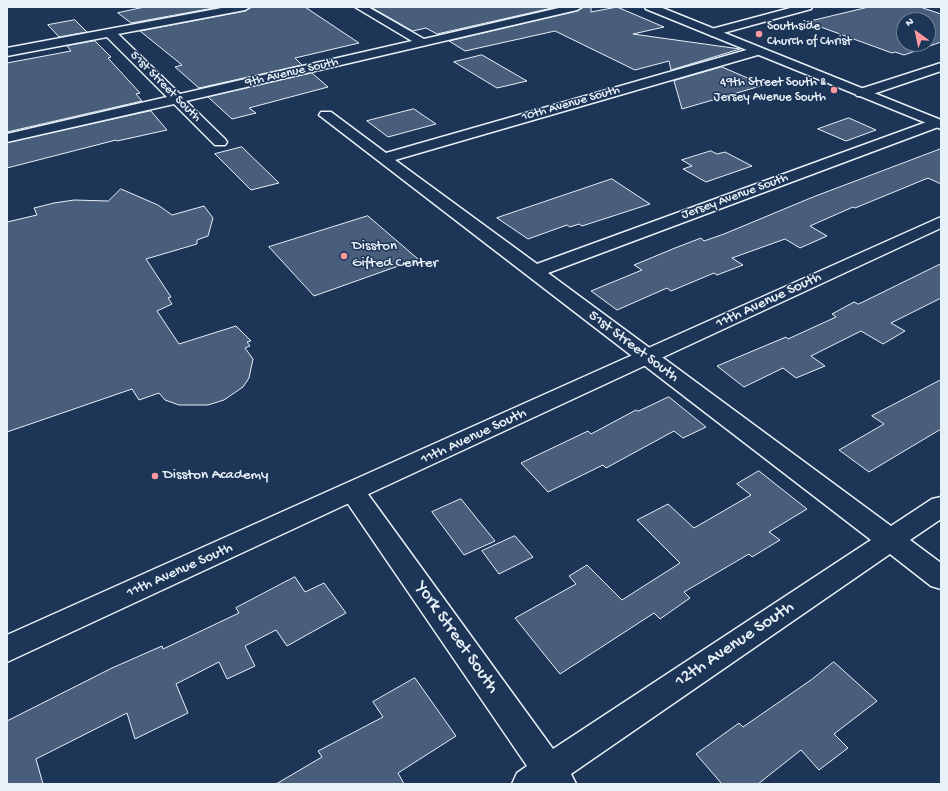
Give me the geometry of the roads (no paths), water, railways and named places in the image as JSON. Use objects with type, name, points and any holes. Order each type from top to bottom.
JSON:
[{"type":"street","points":[[7,52],[245,7]]},
{"type":"street","points":[[360,7],[423,43]]},
{"type":"street","name":"9th Avenue South","points":[[7,138],[577,7]]},
{"type":"street","points":[[650,7],[939,124]]},
{"type":"street","points":[[712,32],[807,7]]},
{"type":"street","name":"51st Street South","points":[[110,33],[220,142]]},
{"type":"street","name":"10th Avenue South","points":[[384,158],[758,51]]},
{"type":"street","points":[[862,93],[941,67]]},
{"type":"street","name":"51st Street South","points":[[326,115],[941,578]]},
{"type":"street","name":"Jersey Avenue South","points":[[533,272],[939,124]]},
{"type":"street","name":"11th Avenue South","points":[[7,649],[941,222]]},
{"type":"street","name":"York Street South","points":[[353,492],[545,779]]},
{"type":"street","name":"12th Avenue South","points":[[545,779],[941,506]]},
{"type":"place","name":"Southside Church of Christ","points":[[759,34]]},
{"type":"place","name":"49th Street South & Jersey Avenue South","points":[[834,90]]},
{"type":"place","name":"Disston Gifted Center","points":[[344,256]]},
{"type":"place","name":"Disston Academy","points":[[155,476]]}]
